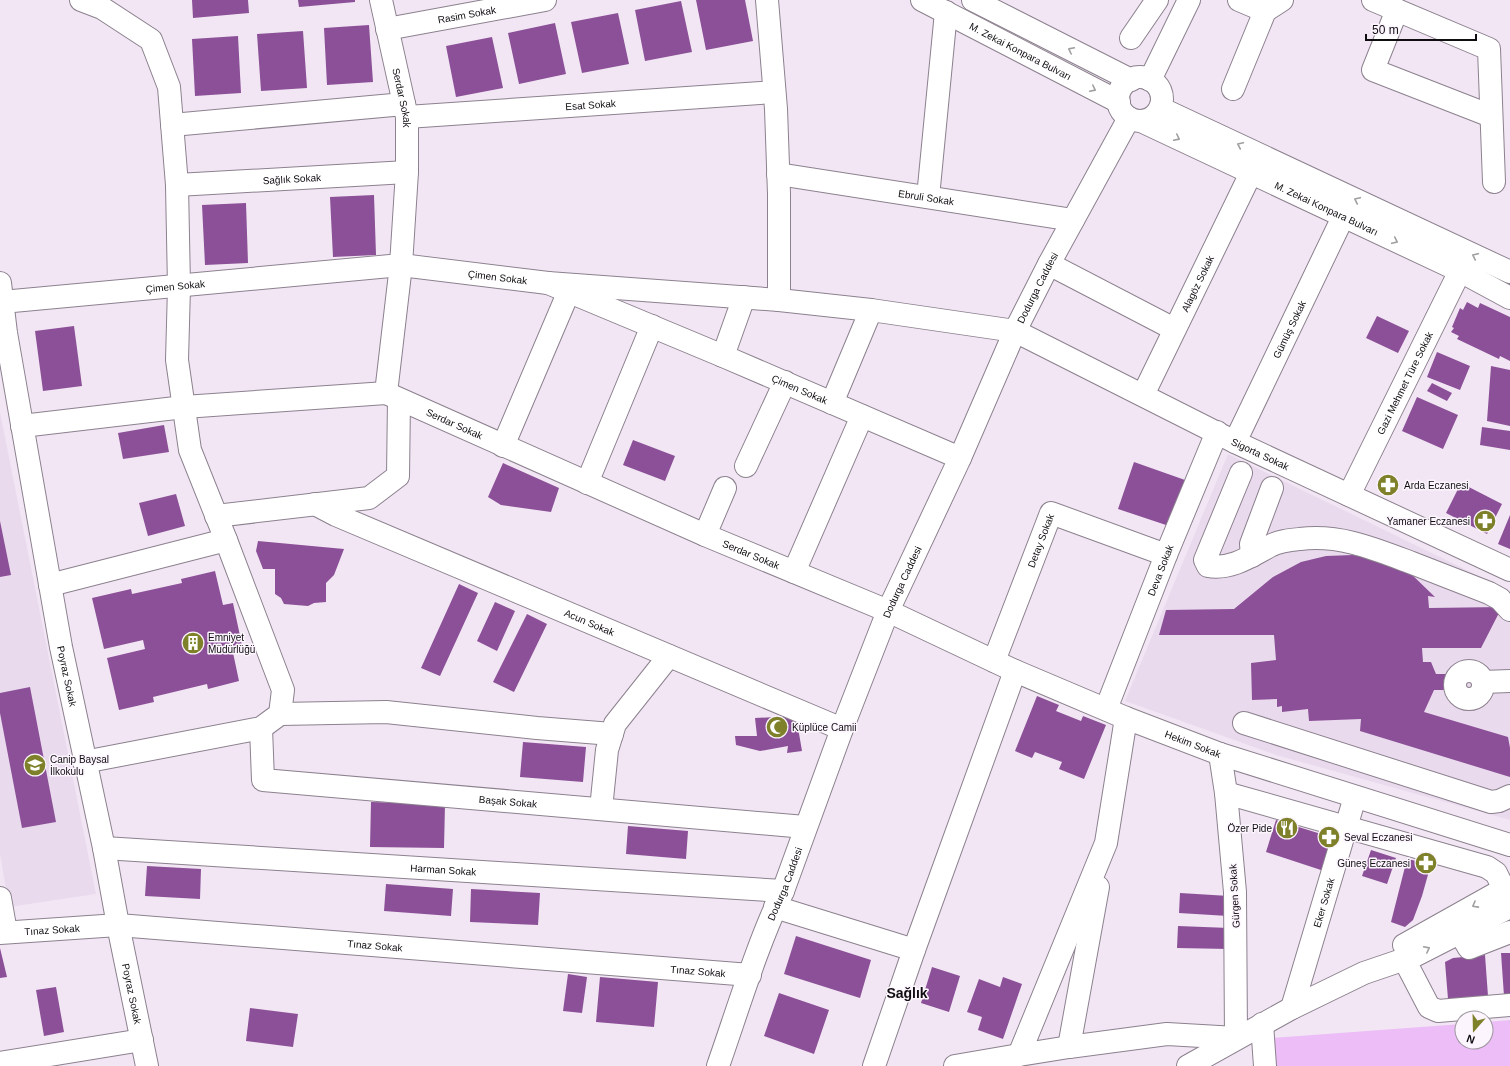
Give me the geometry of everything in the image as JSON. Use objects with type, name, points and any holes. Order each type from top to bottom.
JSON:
[{"type":"street","points":[[81,0],[102,8],[151,40],[169,87],[177,185],[179,287],[177,360],[190,450],[283,690],[280,714]]},
{"type":"street","name":"Serdar Sokak","points":[[381,0],[405,111],[407,172],[392,397],[705,535],[888,611]]},
{"type":"street","name":"Rasim Sokak","points":[[387,29],[498,5],[545,0]]},
{"type":"street","points":[[767,0],[778,174],[779,300]]},
{"type":"street","name":"M. Zekai Konpara Bulvarı","points":[[922,0],[1130,113],[1251,173],[1460,271],[1510,298]]},
{"type":"street","points":[[973,0],[1141,80],[1158,87],[1162,100],[1160,108],[1152,118],[1130,113],[1119,94],[1122,87],[1141,80],[1189,0]]},
{"type":"street","points":[[1131,38],[1158,0]]},
{"type":"street","points":[[1233,89],[1274,5],[1239,0]]},
{"type":"street","points":[[1373,0],[1489,49],[1494,182]]},
{"type":"street","points":[[1397,10],[1373,70],[1491,116]]},
{"type":"street","points":[[928,197],[946,12]]},
{"type":"street","name":"Esat Sokak","points":[[172,124],[774,92]]},
{"type":"street","name":"M. Zekai Konpara Bulvarı","points":[[1160,108],[1510,272]]},
{"type":"street","name":"Dodurga Caddesi","points":[[718,1066],[805,827],[888,611],[960,458],[1015,331],[1130,113]]},
{"type":"street","name":"Sağlık Sokak","points":[[177,185],[407,172]]},
{"type":"street","name":"Alagöz Sokak","points":[[1143,394],[1251,173]]},
{"type":"street","name":"Ebruli Sokak","points":[[778,174],[1073,220]]},
{"type":"street","name":"Gümüş Sokak","points":[[1226,437],[1343,217]]},
{"type":"street","points":[[1049,264],[1174,329]]},
{"type":"street","name":"Çimen Sokak","points":[[1,293],[179,287],[401,265],[548,282],[960,458]]},
{"type":"street","name":"Gazi Mehmet Türe Sokak","points":[[1350,495],[1460,271]]},
{"type":"street","name":"Sigorta Sokak","points":[[548,282],[779,300],[871,310],[1015,331],[1226,437],[1510,570]]},
{"type":"street","points":[[503,446],[569,291]]},
{"type":"street","name":"Poyraz Sokak","points":[[1,293],[60,647],[104,848],[118,925],[142,1040],[151,1066]]},
{"type":"street","points":[[723,356],[744,297]]},
{"type":"street","points":[[832,403],[871,310]]},
{"type":"street","points":[[587,483],[652,326]]},
{"type":"street","points":[[746,466],[785,382]]},
{"type":"street","points":[[22,426],[184,407],[392,397],[398,476],[369,498],[216,516]]},
{"type":"street","points":[[794,572],[862,416]]},
{"type":"street","name":"Deva Sokak","points":[[1106,709],[1166,555],[1226,437]]},
{"type":"street","points":[[1241,473],[1205,560],[1208,566],[1217,568],[1230,564],[1252,556],[1272,545],[1285,541],[1312,538],[1342,540],[1371,547],[1489,593],[1500,599],[1510,610]]},
{"type":"street","points":[[705,535],[725,488]]},
{"type":"street","points":[[1252,556],[1251,544],[1272,488]]},
{"type":"street","name":"Acun Sokak","points":[[315,504],[336,515],[842,728]]},
{"type":"street","name":"Detay Sokak","points":[[994,661],[1051,513],[1166,555]]},
{"type":"street","points":[[50,585],[226,540]]},
{"type":"street","name":"Hekim Sokak","points":[[888,611],[1015,671],[1126,718],[1220,754],[1510,845]]},
{"type":"street","points":[[601,809],[607,750],[615,724],[669,656]]},
{"type":"street","points":[[874,1066],[914,950],[1015,671]]},
{"type":"street","points":[[1483,682],[1510,681]]},
{"type":"street","points":[[84,762],[261,728],[280,714],[386,712],[537,728],[612,734]]},
{"type":"street","points":[[1069,1047],[1106,843],[1126,718]]},
{"type":"street","points":[[1244,723],[1491,802],[1499,801],[1510,796]]},
{"type":"street","name":"Başak Sokak","points":[[261,728],[262,780],[805,827]]},
{"type":"street","name":"Gürgen Sokak","points":[[1220,754],[1226,793],[1235,892],[1236,1038]]},
{"type":"street","points":[[1226,793],[1487,867],[1496,873],[1508,894]]},
{"type":"street","name":"Eker Sokak","points":[[1292,1008],[1355,797]]},
{"type":"street","points":[[1457,858],[1466,831]]},
{"type":"street","points":[[1019,1055],[1106,843]]},
{"type":"street","name":"Harman Sokak","points":[[104,848],[779,899],[914,950]]},
{"type":"street","points":[[1188,1066],[1292,1008],[1364,973],[1414,956],[1460,933],[1508,894]]},
{"type":"street","points":[[1364,973],[1409,942],[1508,894]]},
{"type":"street","points":[[0,898],[3,932]]},
{"type":"street","name":"Tınaz Sokak","points":[[3,932],[118,925],[750,975]]},
{"type":"street","points":[[1460,933],[1469,948],[1510,932]]},
{"type":"street","points":[[1404,959],[1429,1007],[1438,1011],[1510,1005]]},
{"type":"street","points":[[1262,1024],[1265,1066]]},
{"type":"street","points":[[955,1066],[1069,1047],[1167,1034],[1236,1038]]},
{"type":"street","points":[[0,1063],[142,1040]]},
{"type":"shaded area","name":"Canip Baysal İlkokulu","points":[[0,412],[96,894],[9,907],[0,854]]},
{"type":"shaded area","points":[[1228,454],[1510,591],[1510,820],[1276,755],[1125,701]]},
{"type":"shaded area","points":[[1510,1020],[1510,1066],[1274,1066],[1272,1038],[1454,1025],[1454,1050],[1494,1050],[1494,1021]]},
{"type":"building","points":[[192,0],[248,0],[249,13],[193,18]]},
{"type":"building","points":[[298,0],[355,0],[355,2],[299,7]]},
{"type":"building","points":[[696,0],[745,0],[753,41],[706,50]]},
{"type":"building","points":[[681,1],[692,52],[645,61],[635,10]]},
{"type":"building","points":[[618,13],[629,64],[582,73],[571,22]]},
{"type":"building","points":[[555,23],[566,74],[519,84],[508,33]]},
{"type":"building","points":[[369,25],[373,82],[327,85],[324,28]]},
{"type":"building","points":[[303,31],[307,88],[261,91],[257,34]]},
{"type":"building","points":[[238,36],[241,93],[195,96],[192,39]]},
{"type":"building","points":[[492,37],[503,88],[456,97],[446,46]]},
{"type":"building","points":[[374,195],[376,255],[333,257],[330,197]]},
{"type":"building","points":[[246,203],[248,263],[205,265],[202,205]]},
{"type":"building","points":[[1467,302],[1478,308],[1480,303],[1510,317],[1510,361],[1500,356],[1499,359],[1457,339],[1459,336],[1451,332],[1454,328],[1452,327],[1460,308],[1463,310]]},
{"type":"building","points":[[1377,316],[1409,331],[1398,353],[1366,338]]},
{"type":"building","points":[[74,326],[82,386],[43,391],[35,331]]},
{"type":"building","points":[[1437,352],[1470,366],[1460,390],[1427,377]]},
{"type":"building","points":[[1491,366],[1510,370],[1510,426],[1487,421]]},
{"type":"building","points":[[1432,383],[1452,393],[1447,401],[1427,391]]},
{"type":"building","points":[[1417,397],[1458,415],[1443,449],[1402,431]]},
{"type":"building","points":[[164,425],[169,452],[123,459],[118,433]]},
{"type":"building","points":[[1482,427],[1510,431],[1510,450],[1480,445]]},
{"type":"building","points":[[633,440],[675,456],[665,481],[623,465]]},
{"type":"building","points":[[1134,462],[1185,480],[1169,526],[1118,509]]},
{"type":"building","points":[[503,463],[559,488],[551,512],[501,505],[488,497]]},
{"type":"building","points":[[1461,483],[1502,504],[1487,534],[1446,513]]},
{"type":"building","points":[[176,494],[185,526],[148,536],[139,503]]},
{"type":"building","points":[[1510,515],[1510,549],[1498,544]]},
{"type":"building","points":[[0,521],[11,575],[0,577]]},
{"type":"building","points":[[258,541],[344,549],[334,575],[326,583],[326,602],[314,603],[308,606],[284,604],[281,598],[275,594],[275,569],[263,569],[256,551]]},
{"type":"building","points":[[1353,555],[1381,558],[1408,571],[1435,597],[1428,596],[1429,608],[1502,607],[1481,648],[1422,648],[1423,662],[1431,662],[1436,674],[1453,674],[1452,690],[1434,690],[1424,712],[1508,737],[1510,748],[1510,777],[1360,731],[1361,719],[1309,721],[1308,709],[1282,712],[1282,706],[1277,707],[1277,699],[1252,700],[1251,663],[1276,660],[1274,635],[1159,635],[1166,610],[1234,609],[1273,577],[1301,562],[1326,556]]},
{"type":"building","name":"Emniyet Müdürlüğü","points":[[215,571],[223,605],[233,603],[242,645],[232,648],[239,681],[208,689],[207,684],[153,697],[154,702],[119,710],[107,658],[145,649],[143,640],[104,649],[92,598],[131,589],[132,594],[182,583],[181,579]]},
{"type":"building","points":[[459,584],[478,593],[440,676],[421,668]]},
{"type":"building","points":[[495,602],[515,611],[497,651],[477,641]]},
{"type":"building","points":[[527,614],[547,624],[514,692],[493,682]]},
{"type":"building","points":[[30,687],[56,822],[22,828],[0,713],[0,693]]},
{"type":"building","points":[[1037,696],[1059,705],[1056,711],[1081,721],[1083,716],[1106,725],[1084,779],[1059,769],[1062,762],[1035,752],[1032,758],[1015,751]]},
{"type":"building","name":"Küplüce Camii","points":[[796,716],[802,751],[787,753],[788,746],[760,751],[736,745],[735,736],[757,736],[755,718]]},
{"type":"building","points":[[523,742],[586,747],[583,782],[520,777]]},
{"type":"building","points":[[371,802],[445,804],[444,848],[370,847]]},
{"type":"building","points":[[1276,820],[1334,838],[1324,871],[1266,852]]},
{"type":"building","points":[[628,826],[688,831],[686,859],[626,854]]},
{"type":"building","points":[[1371,850],[1396,858],[1387,884],[1362,876]]},
{"type":"building","points":[[1407,859],[1431,864],[1422,896],[1413,920],[1405,927],[1391,922]]},
{"type":"building","points":[[147,866],[201,869],[200,899],[145,896]]},
{"type":"building","points":[[386,884],[453,889],[451,916],[384,911]]},
{"type":"building","points":[[471,889],[540,893],[538,925],[470,922]]},
{"type":"building","points":[[1180,893],[1229,896],[1228,916],[1179,913]]},
{"type":"building","points":[[1178,926],[1229,928],[1229,949],[1177,948]]},
{"type":"building","points":[[796,936],[871,960],[860,998],[784,974]]},
{"type":"building","points":[[0,948],[7,977],[0,978]]},
{"type":"building","points":[[1501,953],[1510,953],[1510,996],[1504,996]]},
{"type":"building","points":[[1485,955],[1488,996],[1448,999],[1445,962],[1453,958]]},
{"type":"building","points":[[932,967],[960,976],[949,1012],[921,1003]]},
{"type":"building","points":[[568,974],[587,977],[582,1013],[563,1011]]},
{"type":"building","points":[[600,977],[658,982],[654,1027],[596,1022]]},
{"type":"building","points":[[1003,977],[1022,984],[1003,1039],[978,1030],[982,1017],[967,1012],[979,979],[1000,987]]},
{"type":"building","points":[[56,987],[64,1032],[44,1036],[36,990]]},
{"type":"building","points":[[779,993],[829,1010],[814,1054],[764,1036]]},
{"type":"building","points":[[250,1008],[298,1014],[293,1047],[246,1041]]},
{"type":"place","name":"Arda Eczanesi","points":[[1388,485]]},
{"type":"place","name":"Yamaner Eczanesi","points":[[1485,521]]},
{"type":"place","name":"Emniyet Müdürlüğü","points":[[193,643]]},
{"type":"place","name":"Küplüce Camii","points":[[777,727]]},
{"type":"place","name":"Canip Baysal İlkokulu","points":[[35,765]]},
{"type":"place","name":"Özer Pide","points":[[1287,828]]},
{"type":"place","name":"Seval Eczanesi","points":[[1329,837]]},
{"type":"place","name":"Güneş Eczanesi","points":[[1426,863]]},
{"type":"district","name":"Sağlık","points":[[907,993]]}]
